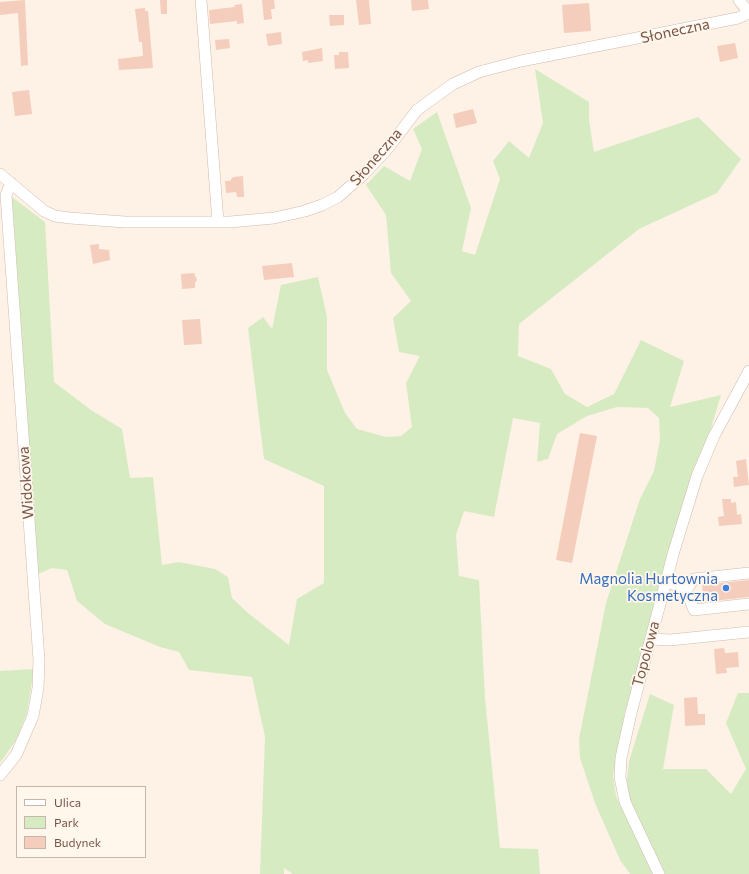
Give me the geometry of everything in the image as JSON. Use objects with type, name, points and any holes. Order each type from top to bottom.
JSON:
[{"type":"street","points":[[201,0],[218,222]]},
{"type":"street","points":[[739,0],[749,13]]},
{"type":"street","name":"Słoneczna","points":[[0,174],[44,211],[55,216],[124,222],[218,222],[274,218],[305,211],[338,197],[364,174],[389,147],[417,110],[453,84],[479,72],[521,61],[738,18],[749,13]]},
{"type":"street","name":"Widokowa","points":[[0,775],[16,755],[33,716],[38,688],[39,660],[6,195],[11,183]]},
{"type":"street","name":"Topolowa","points":[[659,874],[627,807],[620,777],[621,758],[627,730],[681,526],[702,463],[726,412],[749,371]]},
{"type":"street","points":[[686,590],[694,579],[749,573]]},
{"type":"street","points":[[666,581],[686,590],[694,610],[749,604]]},
{"type":"street","points":[[651,638],[670,640],[749,632]]},
{"type":"green space","points":[[535,69],[589,102],[589,120],[594,152],[698,117],[741,159],[717,193],[639,229],[519,324],[518,356],[551,369],[565,394],[587,407],[614,394],[641,340],[684,361],[670,407],[721,395],[625,712],[613,775],[616,796],[653,874],[630,874],[620,860],[595,803],[580,758],[579,739],[606,603],[640,499],[654,471],[660,440],[659,418],[648,408],[617,407],[587,416],[557,434],[548,459],[537,462],[540,423],[513,418],[494,517],[464,511],[456,535],[459,576],[479,580],[485,698],[500,848],[538,849],[540,874],[293,874],[284,868],[284,874],[260,874],[265,737],[252,677],[189,670],[179,652],[160,647],[105,624],[77,601],[67,570],[52,568],[38,574],[12,197],[45,222],[54,382],[91,410],[122,429],[130,478],[153,477],[162,565],[179,562],[215,569],[228,577],[232,598],[248,613],[289,645],[297,599],[324,583],[324,486],[264,459],[248,328],[263,317],[272,329],[281,285],[318,277],[327,317],[327,370],[345,413],[357,429],[386,437],[401,436],[412,427],[406,383],[420,356],[399,352],[393,318],[411,301],[391,273],[386,215],[366,185],[384,166],[410,181],[422,149],[413,129],[437,112],[471,208],[462,251],[475,255],[500,179],[493,161],[509,141],[529,158],[543,123]]},
{"type":"green space","points":[[34,669],[27,713],[16,740],[0,763],[0,671]]},
{"type":"green space","points":[[738,693],[749,693],[749,874],[664,874],[626,790],[629,761],[650,694],[674,705],[663,769],[706,769],[731,794],[746,769],[726,723]]},
{"type":"building","points":[[25,0],[28,65],[21,66],[18,13],[0,15],[0,2]]},
{"type":"building","points":[[160,0],[167,0],[167,14],[161,14]]},
{"type":"building","points":[[262,0],[274,0],[275,9],[271,9],[272,19],[264,20]]},
{"type":"building","points":[[356,0],[369,0],[371,24],[359,25]]},
{"type":"building","points":[[411,0],[428,0],[429,9],[412,11]]},
{"type":"building","points":[[589,3],[591,31],[564,33],[562,5]]},
{"type":"building","points":[[242,4],[244,23],[237,24],[237,21],[210,24],[209,10],[235,7],[234,5]]},
{"type":"building","points":[[145,8],[145,11],[148,11],[153,68],[119,70],[118,59],[143,56],[142,42],[139,42],[135,9]]},
{"type":"building","points":[[329,15],[344,15],[344,25],[330,26]]},
{"type":"building","points":[[281,32],[282,44],[268,46],[266,34]]},
{"type":"building","points":[[229,39],[230,48],[216,50],[215,40]]},
{"type":"building","points":[[735,43],[738,58],[720,62],[717,46]]},
{"type":"building","points":[[322,48],[323,61],[308,63],[308,60],[303,61],[302,52]]},
{"type":"building","points":[[339,52],[348,52],[349,68],[335,69],[334,55],[339,55]]},
{"type":"building","points":[[29,90],[32,114],[15,116],[12,92]]},
{"type":"building","points":[[473,109],[477,123],[456,128],[453,114]]},
{"type":"building","points":[[243,176],[244,197],[237,197],[236,192],[226,193],[225,181],[230,181],[233,177]]},
{"type":"building","points":[[99,244],[99,249],[109,250],[110,260],[93,264],[90,245]]},
{"type":"building","points":[[292,263],[294,277],[264,280],[262,266]]},
{"type":"building","points":[[194,273],[197,280],[195,283],[195,288],[182,289],[181,274]]},
{"type":"building","points":[[200,319],[202,344],[184,345],[182,320]]},
{"type":"building","points":[[580,433],[597,436],[572,563],[556,560]]},
{"type":"building","points":[[746,459],[749,485],[734,487],[733,477],[738,477],[736,461]]},
{"type":"building","points":[[722,499],[731,499],[731,503],[736,502],[737,515],[741,514],[742,524],[719,526],[718,517],[724,516]]},
{"type":"building","name":"Magnolia Hurtownia Kosmetyczna","points":[[749,580],[749,597],[704,602],[702,585]]},
{"type":"building","points":[[724,648],[725,653],[738,652],[739,667],[726,668],[727,673],[716,674],[714,649]]},
{"type":"building","points":[[697,697],[698,714],[705,714],[705,725],[685,726],[684,698]]},
{"type":"place","name":"Magnolia Hurtownia Kosmetyczna","points":[[726,588]]}]
